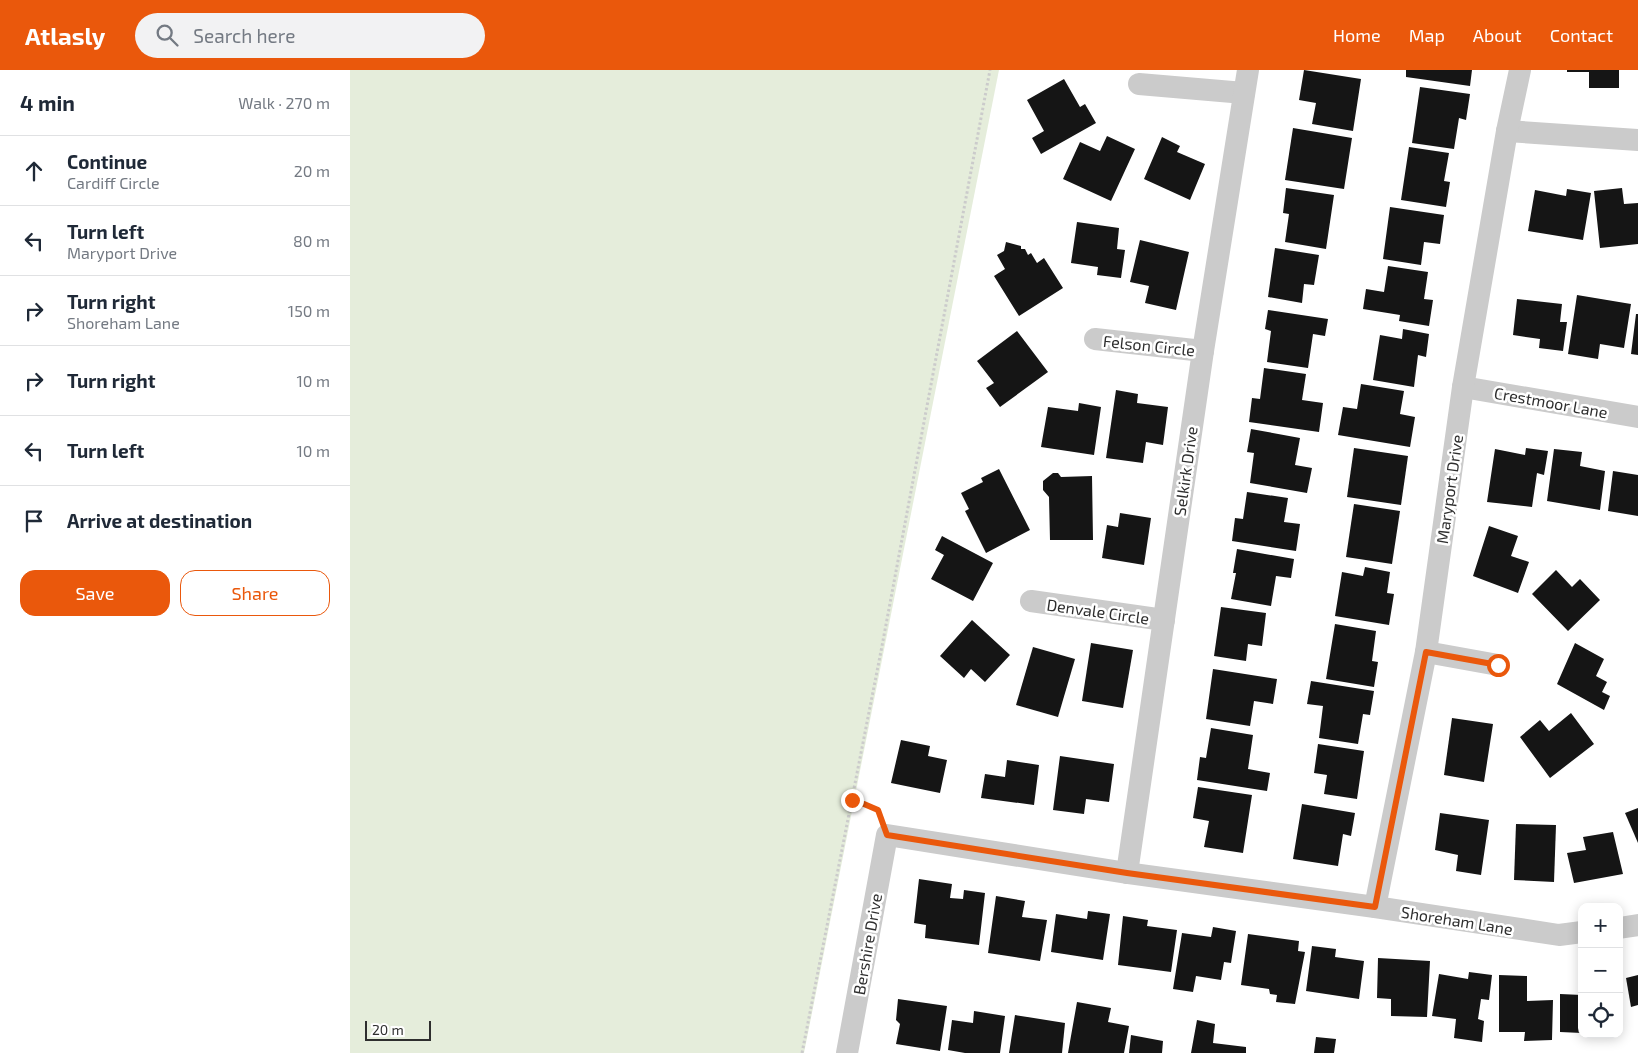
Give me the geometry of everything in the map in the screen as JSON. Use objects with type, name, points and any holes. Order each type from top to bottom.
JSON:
[{"type":"street","name":"Selkirk Drive","points":[[1127,873],[1203,351],[1248,70]]},
{"type":"street","name":"Maryport Drive","points":[[1375,907],[1426,652],[1463,387],[1507,131],[1520,70]]},
{"type":"street","points":[[1140,84],[1244,93]]},
{"type":"street","points":[[1507,131],[1638,140]]},
{"type":"street","name":"Felson Circle","points":[[1095,339],[1203,351]]},
{"type":"street","name":"Crestmoor Lane","points":[[1463,387],[1638,417]]},
{"type":"street","name":"Denvale Circle","points":[[1031,602],[1164,620]]},
{"type":"street","points":[[1426,652],[1498,665]]},
{"type":"street","name":"Shoreham Lane","points":[[887,835],[1127,873],[1375,907],[1559,935],[1578,933]]},
{"type":"street","name":"Bershire Drive","points":[[847,1053],[887,835]]},
{"type":"street","points":[[1623,927],[1638,924]]},
{"type":"path","points":[[802,1053],[852,800],[990,70]]},
{"type":"path","points":[[852,800],[878,810],[887,835]]},
{"type":"green space","points":[[350,70],[999,70],[804,1053],[350,1053]]},
{"type":"building","points":[[1304,70],[1361,79],[1353,131],[1312,124],[1316,103],[1299,100]]},
{"type":"building","points":[[1406,70],[1472,70],[1470,86],[1406,77]]},
{"type":"building","points":[[1567,70],[1619,70],[1619,88],[1589,88],[1589,72],[1567,72]]},
{"type":"building","points":[[1064,79],[1080,107],[1085,104],[1096,123],[1041,154],[1032,138],[1044,131],[1027,100]]},
{"type":"building","points":[[1420,87],[1470,94],[1466,120],[1459,118],[1454,149],[1412,143]]},
{"type":"building","points":[[1293,128],[1352,138],[1344,189],[1285,180]]},
{"type":"building","points":[[1107,136],[1135,149],[1111,201],[1063,179],[1080,142],[1100,151]]},
{"type":"building","points":[[1162,137],[1180,146],[1177,152],[1205,164],[1190,200],[1144,179]]},
{"type":"building","points":[[1409,147],[1449,153],[1444,181],[1450,182],[1446,207],[1401,200]]},
{"type":"building","points":[[1286,188],[1334,195],[1326,249],[1285,242],[1289,214],[1283,213]]},
{"type":"building","points":[[1622,188],[1624,204],[1638,203],[1638,244],[1600,248],[1594,191]]},
{"type":"building","points":[[1567,189],[1591,193],[1583,240],[1528,231],[1535,190],[1566,196]]},
{"type":"building","points":[[1390,207],[1444,215],[1440,244],[1424,242],[1421,265],[1383,259]]},
{"type":"building","points":[[1077,222],[1119,228],[1117,249],[1125,250],[1121,278],[1097,275],[1098,267],[1071,263]]},
{"type":"building","points":[[1140,240],[1189,252],[1176,310],[1145,303],[1149,286],[1130,282]]},
{"type":"building","points":[[1006,242],[1021,246],[1021,249],[1025,249],[1028,255],[1031,253],[1037,263],[1044,258],[1063,288],[1019,316],[994,276],[1005,269],[997,255],[1004,251]]},
{"type":"building","points":[[1275,248],[1319,255],[1314,285],[1304,284],[1302,303],[1268,297]]},
{"type":"building","points":[[1388,266],[1428,272],[1424,299],[1433,300],[1429,326],[1399,321],[1400,315],[1363,309],[1366,289],[1384,292]]},
{"type":"building","points":[[1577,295],[1631,304],[1624,348],[1600,344],[1598,359],[1568,354]]},
{"type":"building","points":[[1517,299],[1562,304],[1560,322],[1567,322],[1563,351],[1539,348],[1540,339],[1513,335]]},
{"type":"building","points":[[1268,310],[1328,319],[1325,336],[1313,334],[1308,368],[1267,362],[1271,331],[1265,329]]},
{"type":"building","points":[[1636,314],[1638,314],[1638,355],[1631,354]]},
{"type":"building","points":[[1403,329],[1429,334],[1426,357],[1418,355],[1414,387],[1373,380],[1380,335],[1402,339]]},
{"type":"building","points":[[1017,331],[1048,372],[1000,407],[986,388],[994,383],[977,361]]},
{"type":"building","points":[[1264,368],[1306,374],[1302,400],[1323,403],[1319,432],[1249,422],[1252,398],[1260,399]]},
{"type":"building","points":[[1361,384],[1404,391],[1400,414],[1415,417],[1410,447],[1338,435],[1343,407],[1357,409]]},
{"type":"building","points":[[1116,390],[1138,394],[1137,403],[1168,407],[1163,445],[1146,442],[1143,463],[1106,458]]},
{"type":"building","points":[[1079,403],[1101,407],[1094,455],[1041,447],[1048,407],[1078,411]]},
{"type":"building","points":[[1251,429],[1300,438],[1295,465],[1312,468],[1307,493],[1250,483],[1254,453],[1247,452]]},
{"type":"building","points":[[1354,448],[1408,456],[1401,505],[1347,497]]},
{"type":"building","points":[[1526,448],[1548,451],[1544,475],[1537,473],[1532,507],[1487,502],[1495,449],[1525,455]]},
{"type":"building","points":[[1554,449],[1582,452],[1580,466],[1605,471],[1600,510],[1547,501]]},
{"type":"building","points":[[999,469],[1030,530],[986,553],[965,511],[969,509],[961,493],[983,482],[981,478]]},
{"type":"building","points":[[1613,471],[1638,475],[1638,516],[1608,511]]},
{"type":"building","points":[[1053,473],[1058,473],[1061,477],[1092,476],[1093,540],[1050,540],[1049,497],[1043,490],[1043,481]]},
{"type":"building","points":[[1247,492],[1288,498],[1284,522],[1300,524],[1296,551],[1232,541],[1235,518],[1243,519]]},
{"type":"building","points":[[1354,504],[1400,511],[1392,564],[1346,557]]},
{"type":"building","points":[[1120,513],[1151,518],[1144,565],[1102,558],[1107,525],[1118,527]]},
{"type":"building","points":[[1489,526],[1518,536],[1511,556],[1529,562],[1518,593],[1473,576]]},
{"type":"building","points":[[942,536],[993,563],[973,601],[931,579],[944,555],[935,550]]},
{"type":"building","points":[[1237,549],[1294,559],[1291,578],[1276,576],[1271,606],[1231,599],[1236,573],[1233,573]]},
{"type":"building","points":[[1365,567],[1390,572],[1387,593],[1394,594],[1389,625],[1335,616],[1342,572],[1363,576]]},
{"type":"building","points":[[1556,570],[1572,587],[1580,579],[1600,600],[1568,631],[1532,594]]},
{"type":"building","points":[[1221,607],[1266,613],[1262,646],[1248,644],[1246,661],[1214,656]]},
{"type":"building","points":[[972,620],[1010,655],[985,682],[971,669],[964,678],[940,656]]},
{"type":"building","points":[[1335,624],[1376,631],[1372,661],[1378,662],[1374,687],[1326,679]]},
{"type":"building","points":[[1091,643],[1133,650],[1123,708],[1082,701]]},
{"type":"building","points":[[1575,643],[1604,659],[1596,676],[1607,682],[1602,692],[1610,696],[1604,710],[1557,684]]},
{"type":"building","points":[[1033,647],[1075,659],[1058,717],[1016,705]]},
{"type":"building","points":[[1213,669],[1277,679],[1273,704],[1254,701],[1250,726],[1206,719]]},
{"type":"building","points":[[1311,681],[1374,691],[1370,715],[1363,714],[1358,744],[1319,738],[1323,706],[1307,704]]},
{"type":"building","points":[[1571,713],[1594,744],[1550,778],[1520,737],[1540,720],[1549,731]]},
{"type":"building","points":[[1452,718],[1493,724],[1484,782],[1444,775]]},
{"type":"building","points":[[1211,728],[1253,735],[1248,769],[1270,773],[1267,791],[1197,780],[1200,757],[1206,758]]},
{"type":"building","points":[[901,740],[930,746],[928,756],[947,760],[940,793],[891,783]]},
{"type":"building","points":[[1318,744],[1364,751],[1357,799],[1324,794],[1327,775],[1314,773]]},
{"type":"building","points":[[1060,756],[1114,764],[1109,802],[1086,799],[1084,814],[1053,810]]},
{"type":"building","points":[[1007,760],[1039,765],[1034,805],[981,798],[985,774],[1005,777]]},
{"type":"building","points":[[1198,787],[1252,795],[1243,853],[1204,847],[1209,821],[1193,818]]},
{"type":"building","points":[[1302,804],[1355,813],[1351,836],[1343,834],[1338,866],[1293,859]]},
{"type":"building","points":[[1638,808],[1638,843],[1625,813]]},
{"type":"building","points":[[1440,813],[1489,820],[1481,875],[1456,871],[1458,855],[1435,850]]},
{"type":"building","points":[[1516,824],[1556,825],[1554,882],[1514,880]]},
{"type":"building","points":[[1613,832],[1623,874],[1574,883],[1567,853],[1586,850],[1583,837]]},
{"type":"building","points":[[919,879],[952,884],[950,898],[963,899],[964,890],[985,893],[979,945],[925,938],[926,925],[914,923]]},
{"type":"building","points":[[996,896],[1025,901],[1022,917],[1047,920],[1040,961],[988,953]]},
{"type":"building","points":[[1088,911],[1110,914],[1103,960],[1051,952],[1056,914],[1087,919]]},
{"type":"building","points":[[1123,916],[1148,920],[1147,926],[1177,930],[1171,972],[1118,965]]},
{"type":"building","points":[[1213,927],[1236,931],[1231,963],[1224,962],[1221,980],[1196,976],[1193,992],[1173,989],[1182,933],[1211,937]]},
{"type":"building","points":[[1248,934],[1299,941],[1298,951],[1305,952],[1295,1004],[1276,1002],[1277,995],[1270,994],[1269,989],[1241,985]]},
{"type":"building","points":[[1312,946],[1336,949],[1335,957],[1364,961],[1359,999],[1306,991]]},
{"type":"building","points":[[1378,958],[1430,961],[1427,1017],[1391,1016],[1391,999],[1377,998]]},
{"type":"building","points":[[1469,972],[1492,975],[1489,1000],[1481,999],[1478,1019],[1484,1021],[1482,1042],[1454,1038],[1456,1019],[1432,1016],[1439,974],[1468,979]]},
{"type":"building","points":[[1499,975],[1527,976],[1527,1001],[1553,1000],[1552,1040],[1524,1041],[1525,1032],[1499,1032]]},
{"type":"building","points":[[1638,975],[1638,1005],[1631,1007],[1626,978]]},
{"type":"building","points":[[1560,994],[1578,995],[1578,1033],[1560,1032]]},
{"type":"building","points":[[898,999],[947,1006],[940,1051],[896,1044],[900,1024],[896,1020]]},
{"type":"building","points":[[1077,1002],[1111,1008],[1108,1022],[1129,1026],[1124,1053],[1068,1053]]},
{"type":"building","points":[[974,1011],[1005,1016],[1000,1053],[965,1053],[948,1050],[952,1020],[973,1023]]},
{"type":"building","points":[[1015,1015],[1065,1023],[1062,1053],[1009,1053]]},
{"type":"building","points":[[1197,1020],[1215,1024],[1213,1043],[1246,1047],[1246,1053],[1191,1053]]},
{"type":"building","points":[[1131,1035],[1163,1041],[1162,1053],[1129,1053]]},
{"type":"building","points":[[1316,1037],[1336,1039],[1334,1053],[1314,1053]]},
{"type":"route","points":[[852,800],[878,810],[887,835],[1127,873],[1375,907],[1426,652],[1498,665]]}]
